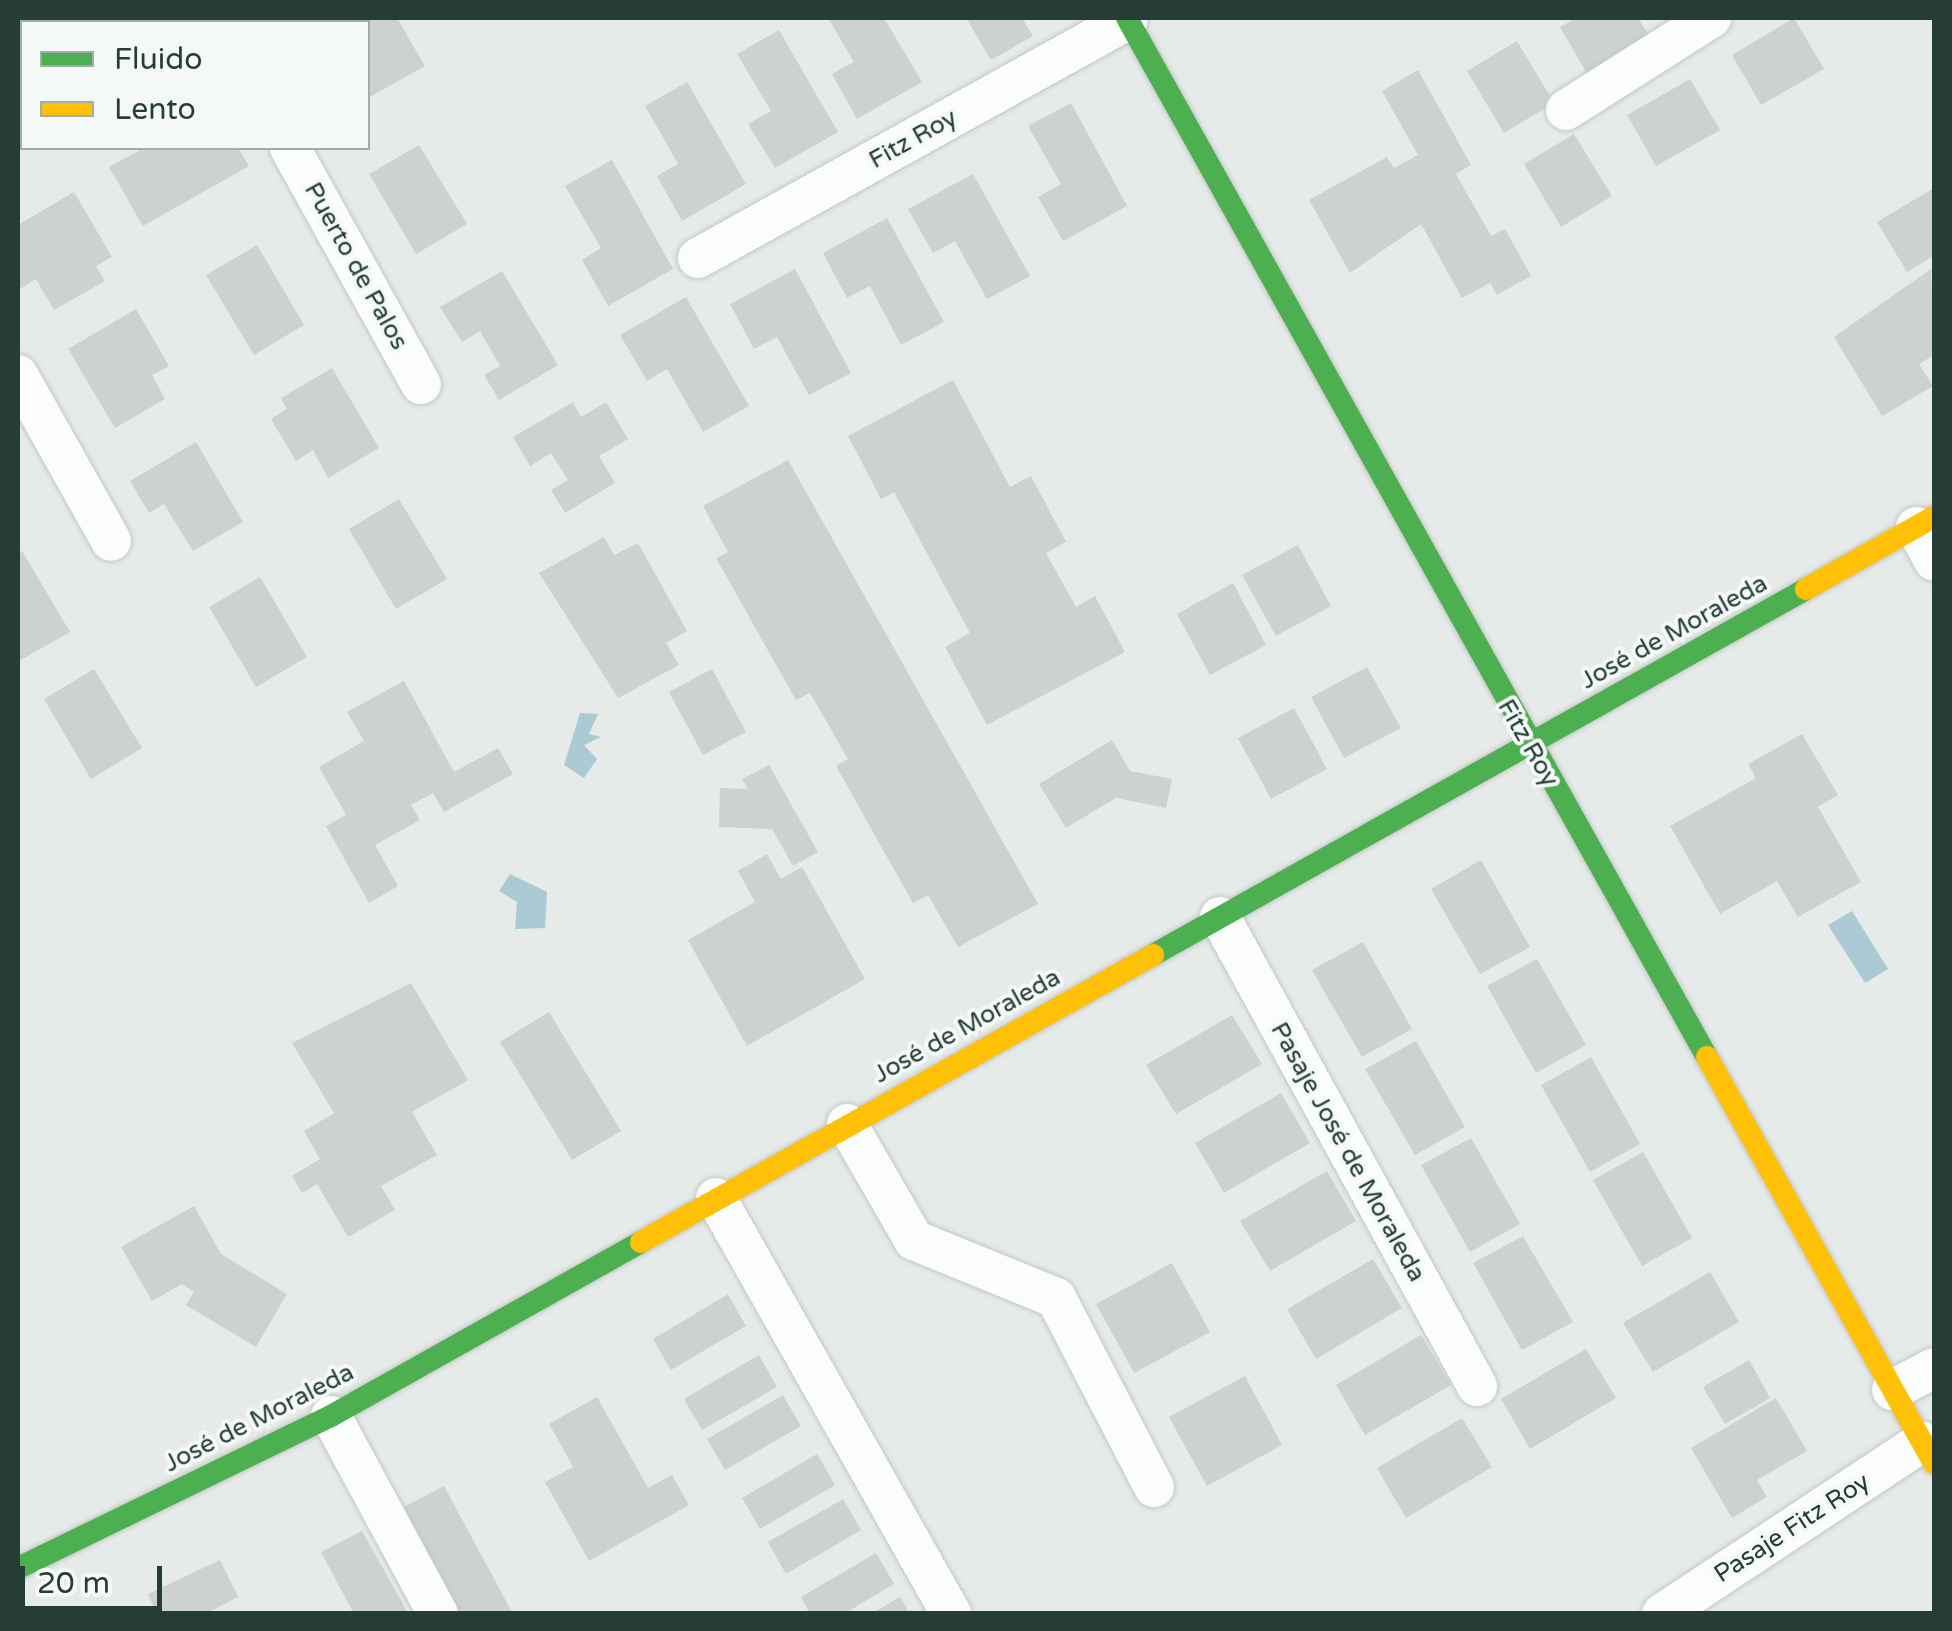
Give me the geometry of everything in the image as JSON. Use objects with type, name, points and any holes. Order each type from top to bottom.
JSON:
[{"type":"street","points":[[1566,110],[1711,18]]},
{"type":"street","name":"Fitz Roy","points":[[698,258],[1128,19],[1528,746],[1928,1452]]},
{"type":"street","name":"Puerto de Palos","points":[[291,150],[421,384]]},
{"type":"street","points":[[18,375],[111,541]]},
{"type":"street","name":"José de Moraleda","points":[[18,1568],[330,1416],[1528,746],[1928,535]]},
{"type":"street","name":"Pasaje José de Moraleda","points":[[1220,917],[1477,1386]]},
{"type":"street","points":[[846,1124],[914,1240],[1056,1298],[1154,1487]]},
{"type":"street","points":[[716,1198],[951,1614]]},
{"type":"street","points":[[1892,1390],[1934,1368]]},
{"type":"street","points":[[330,1416],[438,1614]]},
{"type":"street","name":"Pasaje Fitz Roy","points":[[1662,1614],[1928,1452]]},
{"type":"water","points":[[580,713],[598,714],[589,734],[601,737],[584,745],[597,759],[584,778],[564,765]]},
{"type":"water","points":[[510,874],[547,892],[545,928],[515,929],[517,902],[499,891]]},
{"type":"water","points":[[1852,911],[1888,969],[1865,983],[1828,925]]},
{"type":"building","points":[[397,18],[425,66],[370,97],[370,20]]},
{"type":"building","points":[[828,18],[884,18],[922,82],[857,119],[832,74],[854,62]]},
{"type":"building","points":[[966,18],[1022,18],[1033,36],[991,60]]},
{"type":"building","points":[[1576,18],[1638,18],[1652,41],[1589,77],[1560,27]]},
{"type":"building","points":[[1794,18],[1824,69],[1761,105],[1732,55]]},
{"type":"building","points":[[779,30],[838,132],[775,168],[748,124],[771,111],[737,54]]},
{"type":"building","points":[[1517,41],[1554,103],[1504,133],[1467,71]]},
{"type":"building","points":[[1418,70],[1471,165],[1456,174],[1491,236],[1505,229],[1531,276],[1497,295],[1490,283],[1462,298],[1421,224],[1350,273],[1309,200],[1387,157],[1394,168],[1418,155],[1382,91]]},
{"type":"building","points":[[1690,79],[1720,130],[1656,166],[1627,115]]},
{"type":"building","points":[[687,82],[746,184],[682,221],[657,176],[678,164],[645,106]]},
{"type":"building","points":[[1071,103],[1127,206],[1063,241],[1038,197],[1061,184],[1028,126]]},
{"type":"building","points":[[1574,134],[1612,196],[1561,227],[1524,164]]},
{"type":"building","points":[[419,145],[467,224],[416,254],[369,174]]},
{"type":"building","points":[[140,150],[239,150],[249,166],[143,226],[109,167]]},
{"type":"building","points":[[612,160],[673,269],[608,306],[582,260],[601,248],[565,186]]},
{"type":"building","points":[[973,174],[1030,276],[987,299],[955,241],[933,253],[908,209]]},
{"type":"building","points":[[1934,188],[1934,256],[1907,272],[1877,222]]},
{"type":"building","points":[[74,192],[112,257],[96,266],[105,281],[54,310],[36,279],[18,290],[18,225]]},
{"type":"building","points":[[887,218],[944,322],[901,345],[870,286],[847,298],[823,253]]},
{"type":"building","points":[[257,245],[304,325],[254,355],[206,275]]},
{"type":"building","points":[[795,269],[851,373],[809,395],[777,337],[754,349],[730,304]]},
{"type":"building","points":[[1931,269],[1934,355],[1919,364],[1933,386],[1882,416],[1834,337]]},
{"type":"building","points":[[502,271],[558,365],[499,400],[484,375],[500,366],[480,331],[462,342],[440,307]]},
{"type":"building","points":[[686,297],[749,406],[703,432],[667,369],[647,381],[620,335]]},
{"type":"building","points":[[136,309],[169,366],[152,375],[165,399],[115,428],[68,349]]},
{"type":"building","points":[[332,368],[379,448],[328,478],[313,450],[296,461],[271,419],[287,409],[281,398]]},
{"type":"building","points":[[953,380],[1010,487],[1031,476],[1066,542],[1046,553],[1076,607],[1095,596],[1125,652],[987,725],[945,647],[970,633],[894,492],[881,499],[848,436]]},
{"type":"building","points":[[573,402],[581,417],[606,402],[628,439],[599,456],[615,483],[565,513],[551,490],[568,480],[551,453],[530,466],[513,437]]},
{"type":"building","points":[[196,442],[243,522],[193,551],[164,504],[149,513],[130,481]]},
{"type":"building","points":[[788,460],[1038,904],[958,947],[928,895],[913,903],[836,766],[848,759],[810,693],[796,700],[716,558],[728,552],[703,506]]},
{"type":"building","points":[[399,499],[447,579],[396,609],[349,529]]},
{"type":"building","points":[[604,537],[614,555],[638,543],[687,631],[666,643],[679,665],[618,698],[539,573]]},
{"type":"building","points":[[1298,545],[1331,606],[1276,636],[1242,575]]},
{"type":"building","points":[[22,551],[70,632],[19,661],[18,554]]},
{"type":"building","points":[[260,577],[307,657],[256,687],[209,607]]},
{"type":"building","points":[[1233,583],[1266,645],[1210,675],[1177,614]]},
{"type":"building","points":[[1367,667],[1401,728],[1344,758],[1311,697]]},
{"type":"building","points":[[94,669],[142,748],[91,779],[44,699]]},
{"type":"building","points":[[712,669],[746,732],[703,755],[669,692]]},
{"type":"building","points":[[404,681],[454,772],[498,748],[513,774],[444,812],[433,793],[411,805],[420,820],[375,845],[398,886],[369,903],[326,826],[346,815],[319,767],[364,741],[347,712]]},
{"type":"building","points":[[1294,708],[1327,769],[1271,799],[1238,738]]},
{"type":"building","points":[[1802,734],[1838,795],[1818,807],[1861,882],[1798,917],[1777,881],[1720,914],[1670,826],[1756,778],[1748,764]]},
{"type":"building","points":[[1112,740],[1130,771],[1172,779],[1166,808],[1116,798],[1066,828],[1039,784]]},
{"type":"building","points":[[769,765],[818,852],[793,866],[772,829],[719,827],[720,788],[748,789],[742,779]]},
{"type":"building","points":[[767,854],[781,879],[802,867],[865,979],[747,1046],[688,940],[755,902],[738,871]]},
{"type":"building","points":[[1481,860],[1530,947],[1480,974],[1431,889]]},
{"type":"building","points":[[1363,942],[1412,1029],[1362,1057],[1312,970]]},
{"type":"building","points":[[1537,959],[1586,1045],[1536,1073],[1487,986]]},
{"type":"building","points":[[411,983],[468,1080],[412,1112],[437,1155],[381,1186],[395,1210],[348,1237],[317,1184],[302,1193],[292,1176],[320,1159],[304,1131],[334,1113],[292,1043]]},
{"type":"building","points":[[549,1012],[621,1131],[572,1160],[500,1042]]},
{"type":"building","points":[[1232,1015],[1262,1064],[1176,1114],[1146,1065]]},
{"type":"building","points":[[1416,1041],[1465,1127],[1415,1155],[1365,1069]]},
{"type":"building","points":[[1591,1057],[1640,1144],[1590,1172],[1541,1085]]},
{"type":"building","points":[[1281,1093],[1310,1143],[1224,1193],[1195,1143]]},
{"type":"building","points":[[1471,1138],[1520,1224],[1470,1252],[1421,1165]]},
{"type":"building","points":[[1643,1152],[1692,1238],[1642,1266],[1593,1180]]},
{"type":"building","points":[[1327,1171],[1356,1221],[1270,1271],[1240,1221]]},
{"type":"building","points":[[194,1206],[221,1254],[287,1294],[256,1347],[186,1305],[194,1292],[182,1284],[152,1301],[121,1247]]},
{"type":"building","points":[[1523,1236],[1573,1322],[1522,1350],[1473,1263]]},
{"type":"building","points":[[1373,1259],[1402,1308],[1316,1359],[1287,1309]]},
{"type":"building","points":[[1172,1263],[1210,1332],[1134,1373],[1096,1304]]},
{"type":"building","points":[[1710,1272],[1739,1322],[1653,1372],[1623,1323]]},
{"type":"building","points":[[728,1294],[746,1326],[671,1370],[653,1339]]},
{"type":"building","points":[[1421,1335],[1451,1385],[1365,1435],[1336,1385]]},
{"type":"building","points":[[1586,1349],[1616,1398],[1530,1449],[1501,1399]]},
{"type":"building","points":[[759,1355],[777,1387],[702,1430],[684,1399]]},
{"type":"building","points":[[1749,1360],[1770,1398],[1725,1424],[1703,1387]]},
{"type":"building","points":[[1245,1376],[1282,1445],[1207,1486],[1169,1417]]},
{"type":"building","points":[[783,1395],[801,1426],[725,1470],[707,1439]]},
{"type":"building","points":[[597,1397],[648,1488],[672,1475],[689,1505],[589,1561],[545,1482],[573,1467],[549,1424]]},
{"type":"building","points":[[1776,1398],[1807,1451],[1757,1480],[1767,1497],[1732,1518],[1691,1448]]},
{"type":"building","points":[[1462,1418],[1492,1467],[1406,1518],[1377,1468]]},
{"type":"building","points":[[817,1454],[835,1485],[760,1529],[742,1498]]},
{"type":"building","points":[[444,1486],[513,1614],[460,1614],[402,1508]]},
{"type":"building","points":[[843,1499],[861,1530],[786,1574],[768,1542]]},
{"type":"building","points":[[362,1531],[408,1614],[354,1614],[321,1552]]},
{"type":"building","points":[[876,1553],[894,1584],[844,1614],[810,1614],[801,1597]]},
{"type":"building","points":[[220,1560],[238,1597],[205,1614],[157,1614],[148,1594]]},
{"type":"building","points":[[900,1597],[910,1614],[871,1614]]},
{"type":"traffic: fast","points":[[1127,18],[1707,1057]]},
{"type":"traffic: fast","points":[[1153,955],[1806,589]]},
{"type":"traffic: fast","points":[[18,1568],[331,1416],[641,1242]]},
{"type":"traffic: slow","points":[[1806,589],[1934,517]]},
{"type":"traffic: slow","points":[[641,1242],[1153,955]]},
{"type":"traffic: slow","points":[[1707,1057],[1934,1463]]}]
